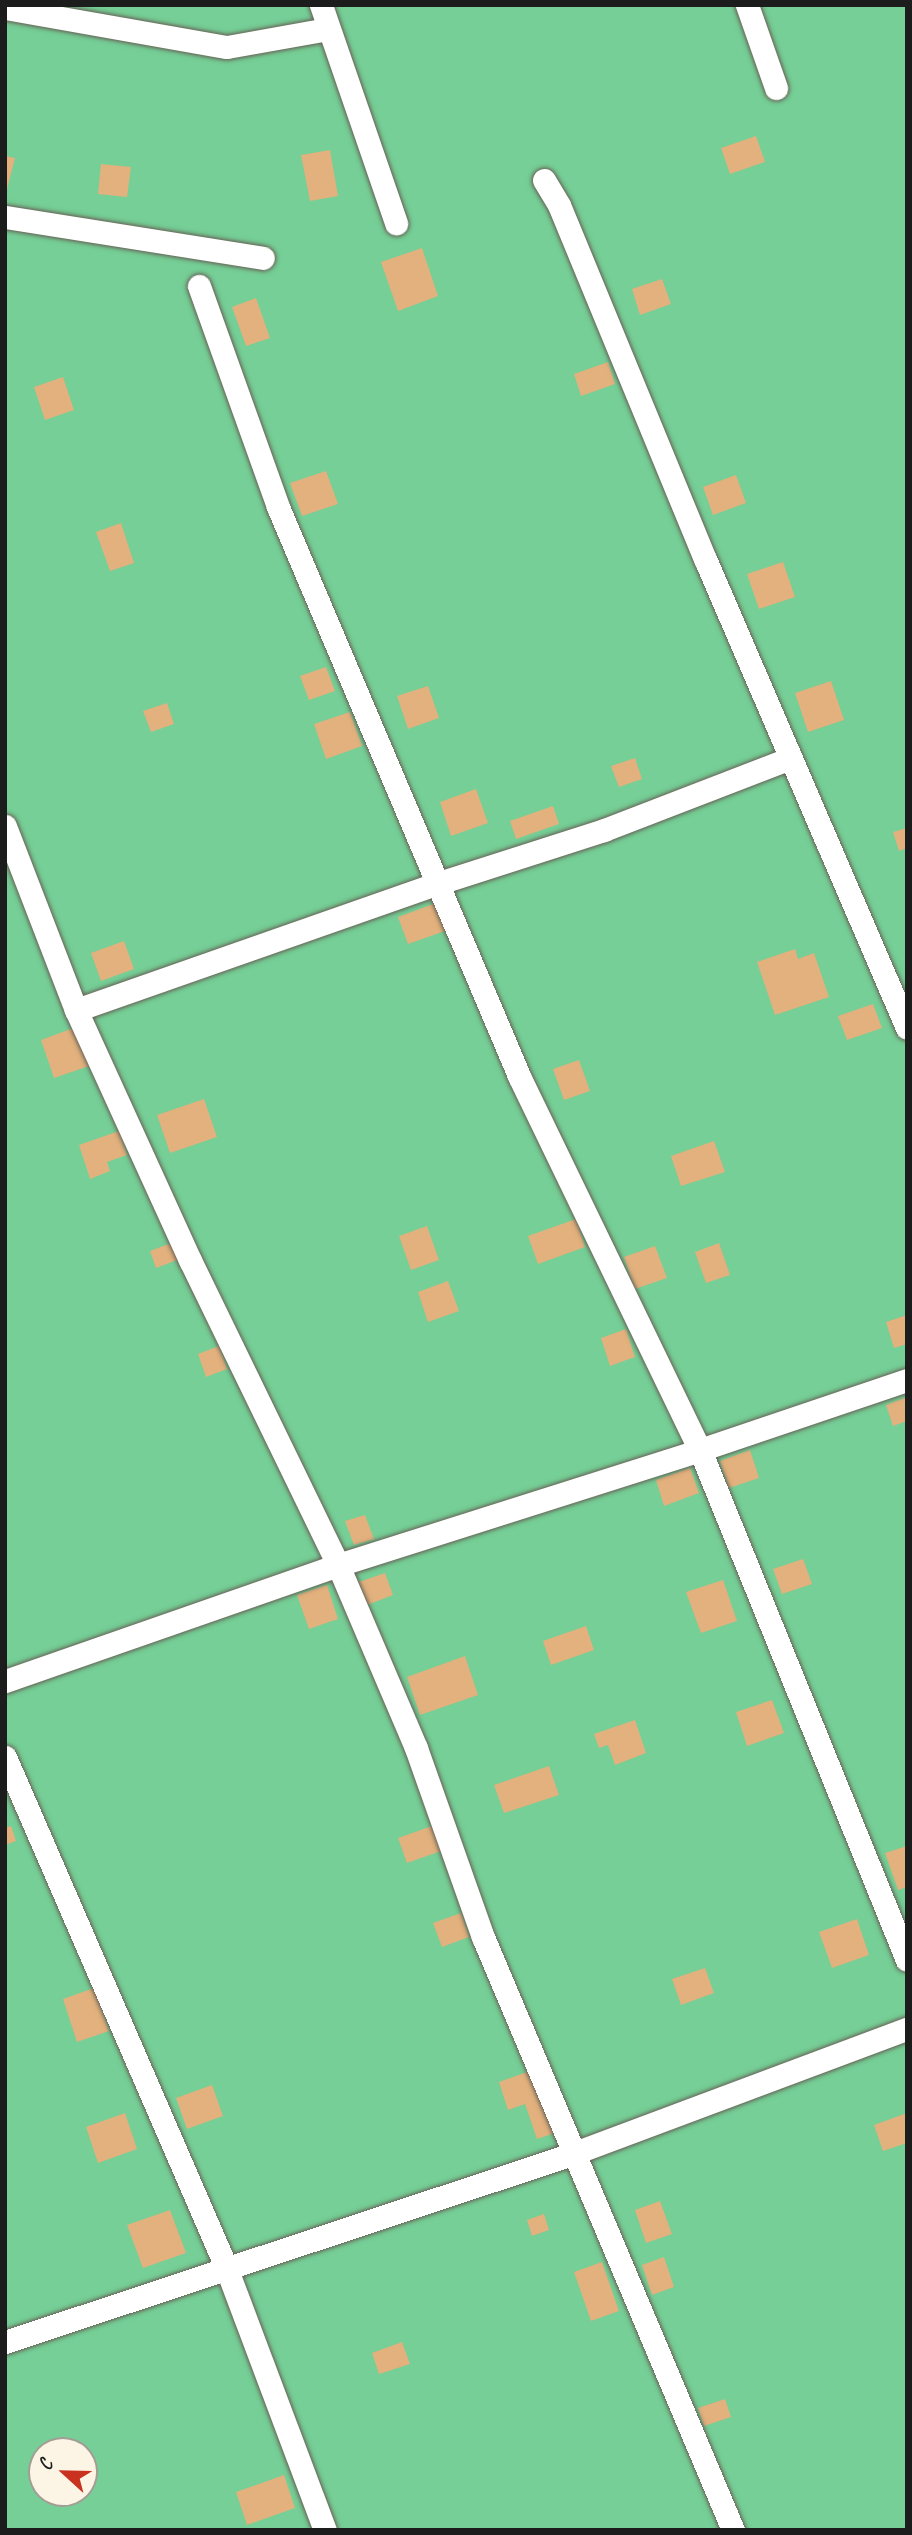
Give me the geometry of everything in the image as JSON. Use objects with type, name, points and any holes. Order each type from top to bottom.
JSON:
[{"type":"lane","points":[[321,5],[396,223]]},
{"type":"lane","points":[[747,5],[776,88]]},
{"type":"lane","points":[[5,8],[227,47],[328,29]]},
{"type":"lane","points":[[544,180],[559,205],[790,758],[907,1028]]},
{"type":"lane","points":[[5,217],[263,258]]},
{"type":"lane","points":[[199,286],[278,507],[519,1076],[700,1450],[907,1960]]},
{"type":"lane","points":[[76,1010],[439,883],[604,830],[790,758]]},
{"type":"lane","points":[[5,826],[76,1010],[190,1260],[338,1565],[416,1748],[483,1937],[572,2154],[733,2530]]},
{"type":"lane","points":[[5,1681],[338,1565],[700,1450],[907,1380]]},
{"type":"lane","points":[[5,1757],[226,2267],[325,2530]]},
{"type":"lane","points":[[5,2342],[572,2154],[907,2029]]},
{"type":"green space","points":[[5,5],[907,5],[907,2530],[5,2530]]},
{"type":"building","points":[[756,136],[765,162],[730,174],[721,148]]},
{"type":"building","points":[[330,150],[338,196],[310,201],[301,155]]},
{"type":"building","points":[[5,156],[15,158],[6,193],[5,193]]},
{"type":"building","points":[[101,164],[131,167],[127,197],[98,194]]},
{"type":"building","points":[[422,248],[438,296],[398,311],[381,262]]},
{"type":"building","points":[[662,279],[671,304],[640,315],[632,289]]},
{"type":"building","points":[[256,298],[270,338],[246,346],[232,307]]},
{"type":"building","points":[[608,362],[615,384],[581,396],[574,374]]},
{"type":"building","points":[[63,377],[74,410],[45,420],[34,387]]},
{"type":"building","points":[[326,471],[338,504],[302,516],[290,483]]},
{"type":"building","points":[[736,475],[746,503],[713,515],[703,487]]},
{"type":"building","points":[[121,523],[134,563],[110,571],[96,532]]},
{"type":"building","points":[[783,562],[795,597],[759,609],[747,574]]},
{"type":"building","points":[[326,667],[335,691],[309,700],[300,676]]},
{"type":"building","points":[[831,681],[844,720],[808,732],[795,693]]},
{"type":"building","points":[[428,686],[439,718],[408,729],[397,696]]},
{"type":"building","points":[[167,703],[174,724],[151,732],[143,711]]},
{"type":"building","points":[[350,712],[362,746],[326,759],[314,724]]},
{"type":"building","points":[[635,758],[642,779],[619,787],[611,766]]},
{"type":"building","points":[[476,789],[488,823],[451,836],[440,802]]},
{"type":"building","points":[[553,806],[559,824],[516,839],[510,821]]},
{"type":"building","points":[[907,828],[907,848],[899,851],[893,832]]},
{"type":"building","points":[[436,903],[445,931],[408,944],[398,917]]},
{"type":"building","points":[[124,941],[134,969],[101,981],[91,953]]},
{"type":"building","points":[[795,949],[798,959],[814,953],[829,997],[775,1015],[757,962]]},
{"type":"building","points":[[873,1004],[882,1028],[847,1040],[838,1016]]},
{"type":"building","points":[[76,1027],[89,1066],[54,1078],[41,1040]]},
{"type":"building","points":[[579,1060],[590,1091],[564,1100],[553,1069]]},
{"type":"building","points":[[204,1099],[217,1137],[170,1153],[157,1115]]},
{"type":"building","points":[[119,1131],[127,1155],[107,1162],[110,1171],[90,1179],[79,1145]]},
{"type":"building","points":[[714,1141],[725,1172],[681,1186],[671,1156]]},
{"type":"building","points":[[576,1219],[585,1247],[538,1264],[528,1236]]},
{"type":"building","points":[[427,1226],[439,1260],[411,1270],[399,1236]]},
{"type":"building","points":[[174,1242],[180,1259],[156,1268],[150,1251]]},
{"type":"building","points":[[719,1243],[730,1275],[706,1283],[695,1252]]},
{"type":"building","points":[[655,1246],[667,1278],[635,1289],[624,1257]]},
{"type":"building","points":[[448,1281],[459,1311],[428,1322],[418,1292]]},
{"type":"building","points":[[907,1315],[907,1344],[894,1348],[886,1322]]},
{"type":"building","points":[[626,1329],[635,1357],[610,1366],[601,1338]]},
{"type":"building","points":[[219,1346],[227,1369],[206,1377],[198,1354]]},
{"type":"building","points":[[907,1397],[907,1421],[893,1426],[886,1405]]},
{"type":"building","points":[[750,1450],[759,1478],[729,1488],[720,1461]]},
{"type":"building","points":[[690,1468],[699,1493],[664,1506],[656,1480]]},
{"type":"building","points":[[365,1515],[374,1539],[354,1545],[345,1521]]},
{"type":"building","points":[[803,1559],[812,1584],[782,1594],[773,1569]]},
{"type":"building","points":[[385,1573],[393,1595],[367,1605],[359,1582]]},
{"type":"building","points":[[723,1580],[737,1621],[701,1633],[686,1592]]},
{"type":"building","points":[[327,1585],[338,1619],[309,1629],[297,1595]]},
{"type":"building","points":[[586,1626],[594,1650],[551,1665],[543,1641]]},
{"type":"building","points":[[465,1656],[478,1695],[420,1715],[407,1677]]},
{"type":"building","points":[[772,1700],[784,1733],[747,1746],[736,1712]]},
{"type":"building","points":[[635,1720],[646,1753],[615,1765],[608,1745],[599,1748],[594,1734]]},
{"type":"building","points":[[549,1766],[559,1795],[504,1813],[494,1785]]},
{"type":"building","points":[[11,1826],[16,1841],[5,1845],[5,1828]]},
{"type":"building","points":[[432,1826],[441,1851],[407,1863],[398,1838]]},
{"type":"building","points":[[907,1846],[907,1887],[898,1890],[885,1853]]},
{"type":"building","points":[[461,1913],[469,1937],[442,1947],[433,1923]]},
{"type":"building","points":[[857,1919],[869,1955],[832,1968],[819,1932]]},
{"type":"building","points":[[705,1968],[714,1993],[681,2005],[672,1979]]},
{"type":"building","points":[[94,1988],[109,2031],[77,2042],[63,1999]]},
{"type":"building","points":[[533,2070],[555,2133],[537,2139],[525,2104],[508,2110],[499,2082]]},
{"type":"building","points":[[212,2085],[223,2116],[187,2129],[176,2098]]},
{"type":"building","points":[[125,2113],[137,2149],[98,2163],[86,2127]]},
{"type":"building","points":[[907,2113],[907,2143],[883,2151],[874,2125]]},
{"type":"building","points":[[660,2201],[672,2234],[646,2243],[635,2210]]},
{"type":"building","points":[[170,2210],[186,2253],[143,2268],[127,2225]]},
{"type":"building","points":[[544,2214],[549,2230],[532,2236],[527,2220]]},
{"type":"building","points":[[664,2257],[674,2287],[652,2295],[642,2265]]},
{"type":"building","points":[[602,2262],[619,2311],[591,2321],[574,2272]]},
{"type":"building","points":[[402,2342],[410,2364],[379,2374],[372,2353]]},
{"type":"building","points":[[725,2399],[731,2417],[704,2426],[698,2408]]},
{"type":"building","points":[[284,2475],[295,2508],[247,2525],[236,2492]]}]
